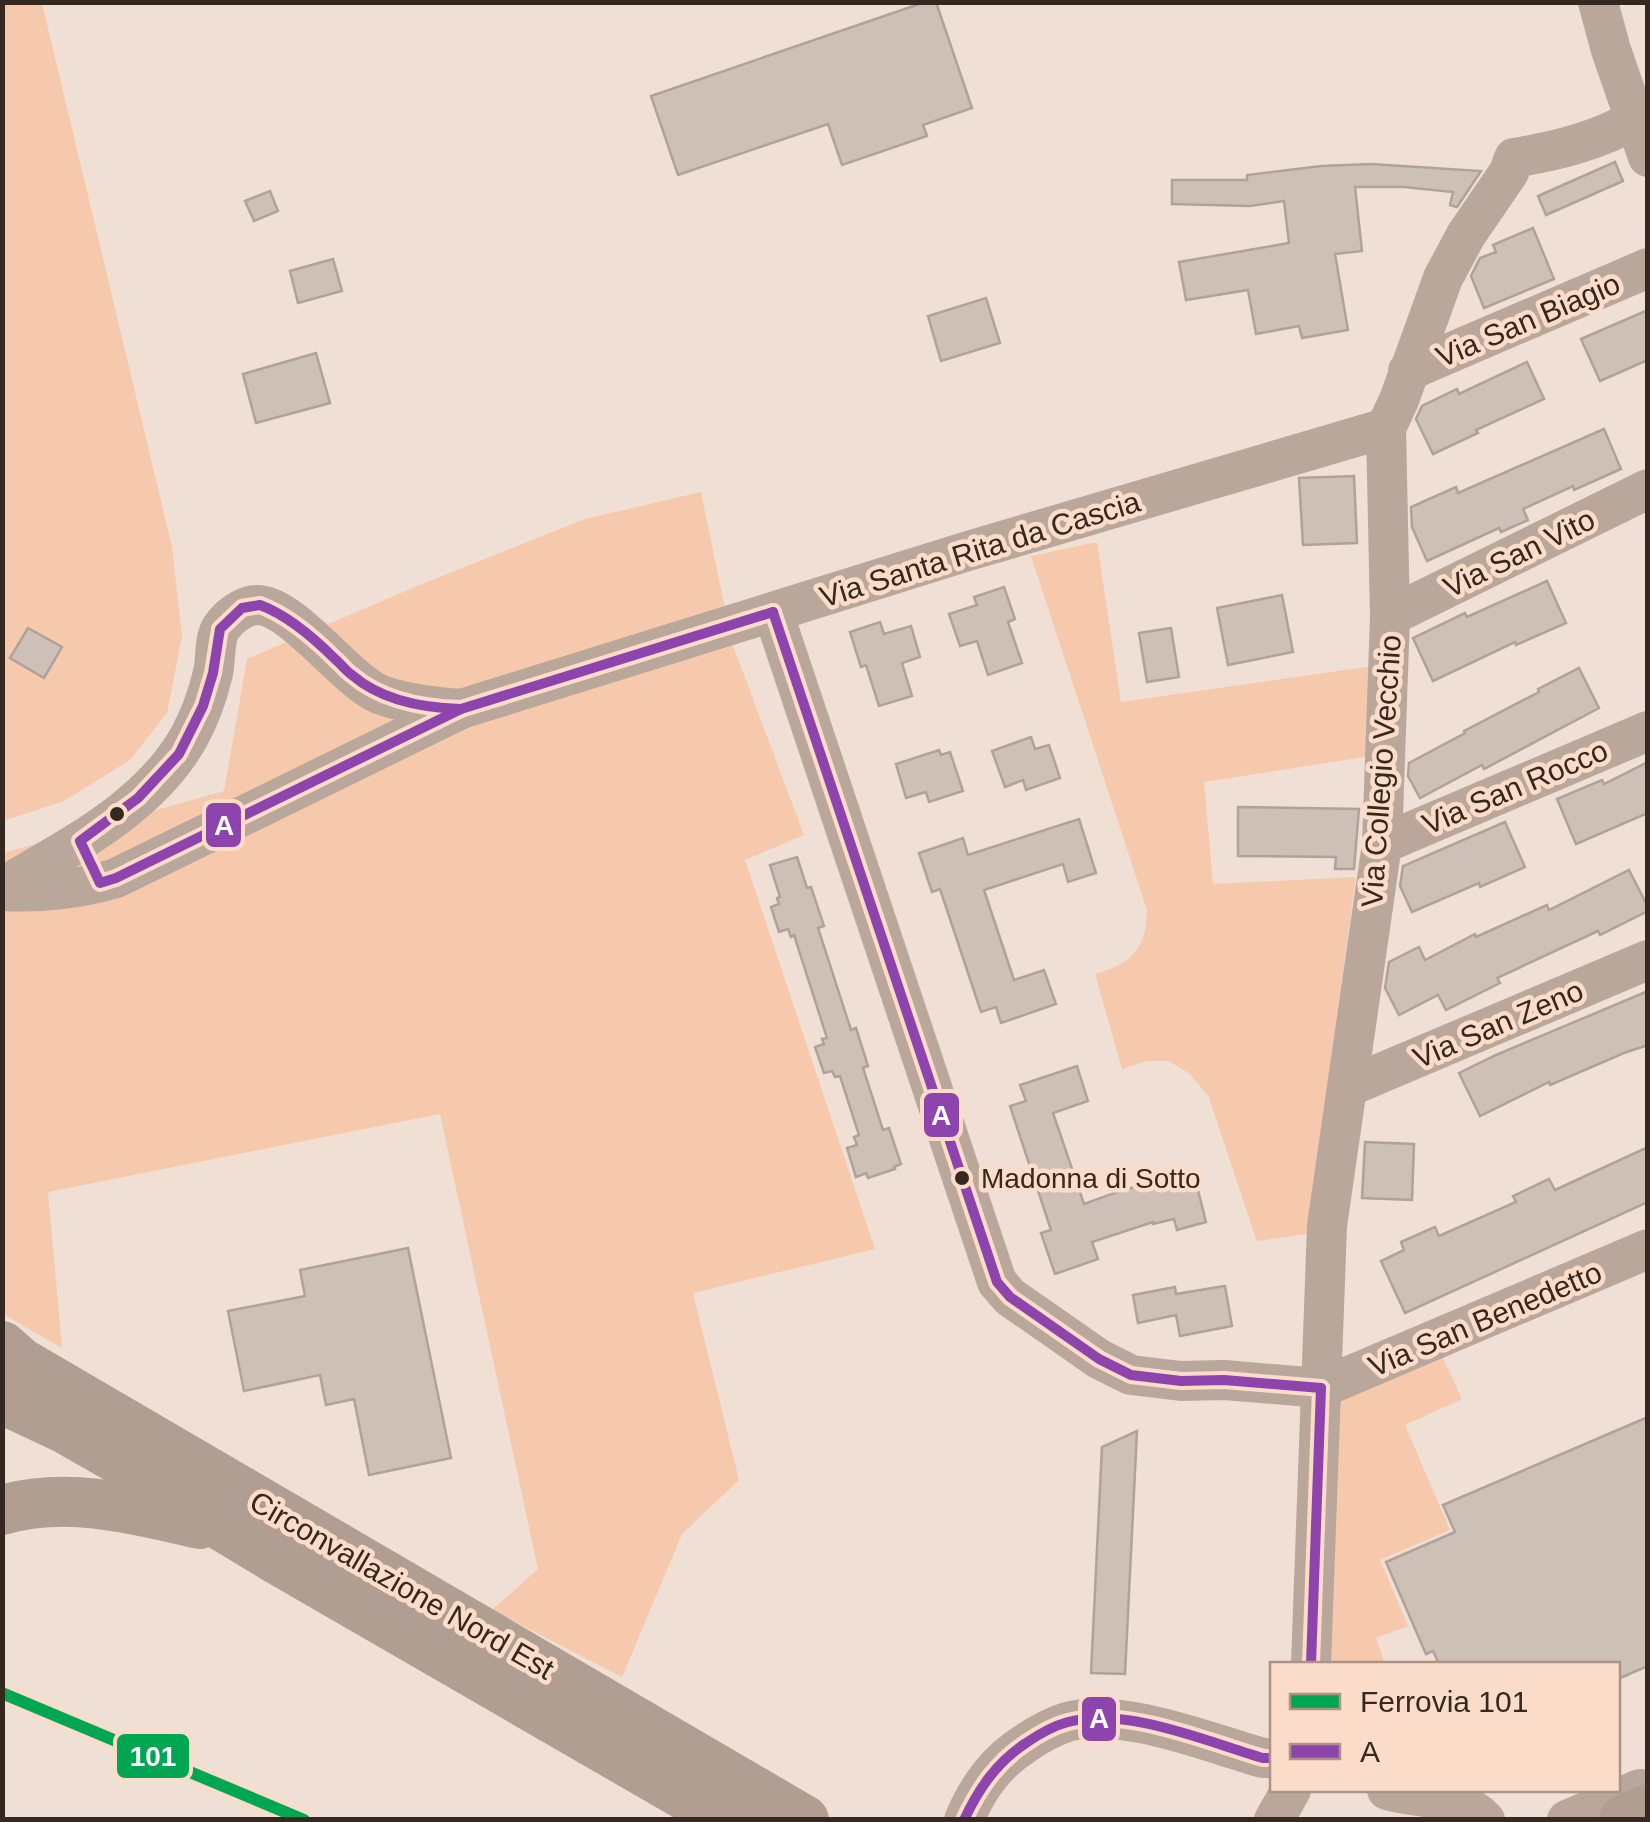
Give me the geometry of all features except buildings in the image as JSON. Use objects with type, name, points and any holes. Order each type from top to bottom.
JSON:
[{"type":"main road","name":"Circonvallazione Nord Est","points":[[2,1346],[20,1362],[804,1820]]},
{"type":"main road","name":"Circonvallazione Nord Est","points":[[2,1398],[64,1428],[206,1509],[214,1521],[728,1820]]},
{"type":"main road","name":"Circonvallazione Nord Est","points":[[2,1510],[72,1502],[124,1506],[200,1524],[214,1521]]},
{"type":"main road","points":[[1624,1820],[1648,1810]]},
{"type":"street","points":[[1598,2],[1648,157]]},
{"type":"street","name":"Via Collegio Vecchio","points":[[1312,1662],[1327,1226],[1382,844],[1390,616],[1386,428],[1443,278],[1514,158],[1616,130],[1634,119]]},
{"type":"street","name":"Via San Biagio","points":[[1408,371],[1648,268]]},
{"type":"street","name":"Via Santa Rita da Cascia","points":[[2,889],[25,892],[116,878],[461,709],[1386,428]]},
{"type":"street","name":"Via San Vito","points":[[1390,616],[1648,489]]},
{"type":"street","name":"Via Santa Rita da Cascia","points":[[2,889],[100,828],[138,798],[179,754],[203,706],[220,630],[242,608],[260,605],[276,611],[379,694],[435,708],[461,709]]},
{"type":"street","points":[[772,612],[997,1282],[1010,1297],[1099,1359],[1131,1374],[1181,1381],[1224,1380],[1322,1388]]},
{"type":"street","name":"Via San Rocco","points":[[1382,844],[1648,730]]},
{"type":"street","points":[[80,840],[100,883]]},
{"type":"street","name":"Via San Zeno","points":[[1348,1087],[1648,960]]},
{"type":"street","name":"Via San Benedetto","points":[[1322,1388],[1648,1249]]},
{"type":"street","points":[[964,1820],[975,1794],[1004,1757],[1041,1733],[1070,1722],[1104,1719],[1152,1725],[1270,1758]]},
{"type":"street","points":[[1567,1820],[1640,1789],[1648,1792]]},
{"type":"street","points":[[1274,1820],[1291,1792]]},
{"type":"street","points":[[1398,1792],[1459,1803],[1480,1813],[1485,1820]]},
{"type":"shaded area","points":[[2,3],[42,3],[172,547],[182,637],[167,713],[130,760],[64,801],[3,821]]},
{"type":"shaded area","points":[[701,492],[732,643],[804,835],[745,860],[875,1249],[693,1293],[739,1480],[682,1534],[622,1677],[492,1610],[538,1569],[440,1114],[48,1192],[62,1348],[3,1314],[3,853],[224,791],[247,659],[585,519]]},
{"type":"shaded area","points":[[1097,542],[1121,702],[1373,666],[1371,756],[1204,782],[1213,884],[1356,877],[1307,1234],[1257,1241],[1209,1097],[1189,1073],[1168,1061],[1146,1061],[1122,1069],[1095,974],[1119,965],[1134,953],[1144,935],[1147,910],[1031,556]]},
{"type":"shaded area","points":[[1438,1347],[1462,1399],[1405,1425],[1450,1530],[1380,1560],[1408,1626],[1376,1638],[1384,1662],[1322,1662],[1331,1398]]},
{"type":"rail line","name":"101","points":[[2,1693],[304,1820]]},
{"type":"transit line","name":"A","points":[[260,605],[300,628],[376,691],[432,707],[461,709],[100,883],[80,841],[138,798],[179,754],[203,706],[220,629],[242,608],[260,605]]},
{"type":"transit line","name":"A","points":[[461,709],[773,612]]},
{"type":"transit line","name":"A","points":[[773,612],[997,1282],[1010,1297],[1099,1359],[1131,1375],[1321,1388]]},
{"type":"transit line","name":"A","points":[[1311,1662],[1321,1388]]},
{"type":"transit line","name":"A","points":[[964,1820],[983,1787],[1006,1759],[1041,1733],[1068,1722],[1141,1722],[1270,1758]]},
{"type":"place","name":"Madonna di Sotto","points":[[962,1178]]}]
